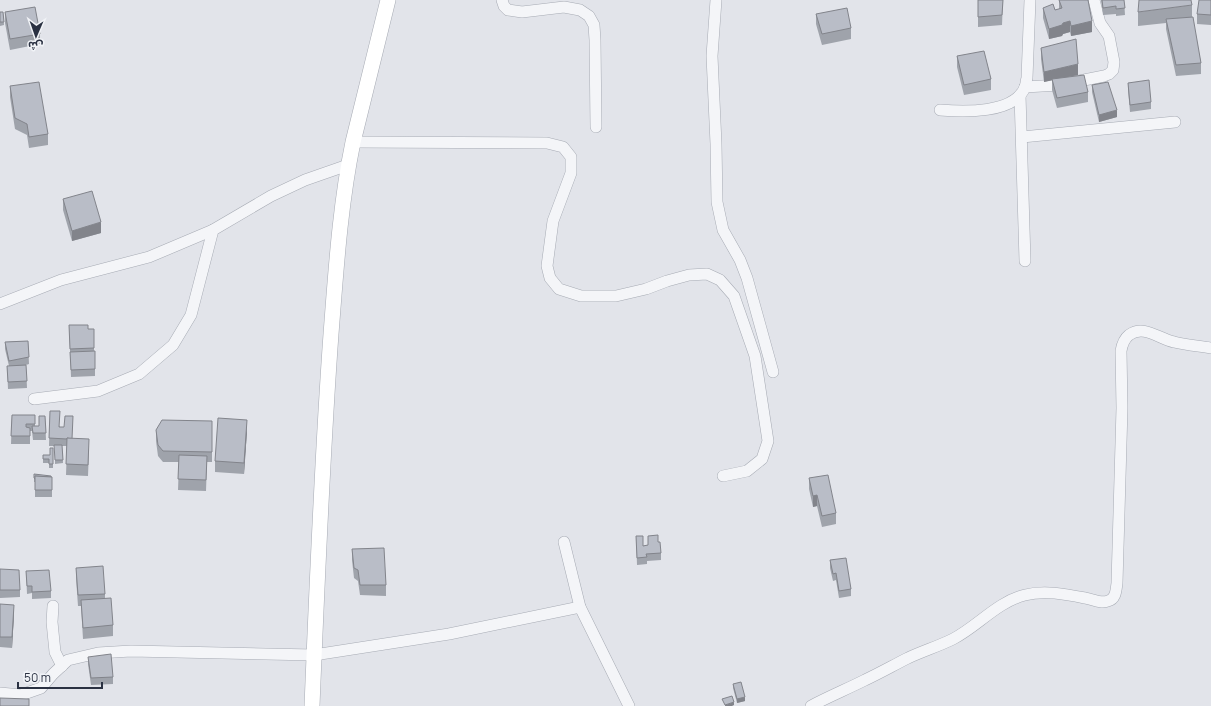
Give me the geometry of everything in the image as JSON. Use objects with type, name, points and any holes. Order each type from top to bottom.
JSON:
[{"type":"street","points":[[312,706],[326,396],[338,249],[348,165],[388,0]]},
{"type":"street","points":[[502,0],[504,6],[508,10],[522,12],[564,7],[580,10],[589,16],[594,25],[595,40],[596,127]]},
{"type":"street","points":[[716,0],[712,56],[717,202],[723,230],[740,260],[747,278],[773,372]]},
{"type":"street","points":[[1025,260],[1022,137],[1023,91],[1027,78],[1030,0]]},
{"type":"street","points":[[940,110],[991,110],[1008,104],[1023,91],[1066,84],[1109,74],[1113,70],[1114,62],[1109,36],[1100,22],[1094,0]]},
{"type":"street","points":[[1022,137],[1175,122]]},
{"type":"street","points":[[353,142],[547,143],[563,147],[570,157],[571,173],[553,221],[547,266],[550,278],[559,289],[581,296],[616,296],[646,290],[667,281],[689,275],[707,274],[720,280],[734,296],[755,356],[768,441],[762,458],[747,471],[723,476]]},
{"type":"street","points":[[0,304],[60,280],[149,257],[213,230],[271,196],[305,180],[348,165]]},
{"type":"street","points":[[34,399],[98,391],[139,374],[173,345],[191,315],[213,230]]},
{"type":"street","points":[[811,706],[908,658],[952,639],[1008,601],[1017,597],[1026,594],[1044,592],[1101,602],[1108,601],[1113,598],[1116,592],[1117,584],[1122,408],[1121,351],[1123,343],[1129,335],[1143,331],[1175,342],[1211,348]]},
{"type":"street","points":[[564,542],[580,607],[629,706]]},
{"type":"street","points":[[53,606],[52,622],[55,652],[62,666]]},
{"type":"street","points":[[0,693],[21,694],[41,688],[68,660],[98,653],[131,651],[314,655],[449,634],[580,607]]},
{"type":"building","points":[[978,0],[1003,0],[1002,15],[978,17]]},
{"type":"building","points":[[1059,0],[1088,0],[1092,21],[1071,26],[1070,21],[1049,29],[1043,8],[1053,4],[1055,10],[1062,8]]},
{"type":"building","points":[[1102,0],[1124,0],[1125,8],[1116,9],[1116,6],[1103,8]]},
{"type":"building","points":[[1139,0],[1191,0],[1192,5],[1138,12]]},
{"type":"building","points":[[1199,0],[1211,0],[1211,15],[1197,14]]},
{"type":"building","points":[[35,7],[40,34],[10,39],[5,12]]},
{"type":"building","points":[[847,8],[851,28],[822,34],[816,14]]},
{"type":"building","points":[[0,12],[3,12],[4,22],[0,22]]},
{"type":"building","points":[[1193,17],[1201,63],[1176,65],[1166,19]]},
{"type":"building","points":[[1076,39],[1078,64],[1044,72],[1041,48]]},
{"type":"building","points":[[984,51],[991,79],[964,85],[957,56]]},
{"type":"building","points":[[1084,75],[1088,92],[1057,98],[1052,79]]},
{"type":"building","points":[[1149,80],[1151,102],[1130,105],[1128,83]]},
{"type":"building","points":[[39,82],[48,134],[29,137],[27,124],[15,118],[10,86]]},
{"type":"building","points":[[1108,82],[1117,110],[1099,115],[1092,85]]},
{"type":"building","points":[[92,191],[101,222],[72,231],[63,199]]},
{"type":"building","points":[[69,325],[88,325],[88,329],[94,329],[94,348],[70,349]]},
{"type":"building","points":[[28,341],[29,357],[9,361],[5,342]]},
{"type":"building","points":[[95,351],[95,369],[71,370],[70,352]]},
{"type":"building","points":[[26,365],[27,381],[8,382],[7,366]]},
{"type":"building","points":[[50,411],[60,411],[59,427],[64,427],[65,416],[73,416],[72,439],[49,438]]},
{"type":"building","points":[[12,415],[35,415],[35,424],[26,424],[26,427],[30,428],[30,436],[11,436]]},
{"type":"building","points":[[39,416],[45,416],[46,433],[33,433],[32,426],[39,426]]},
{"type":"building","points":[[218,418],[247,420],[244,463],[215,461]]},
{"type":"building","points":[[162,420],[212,421],[212,452],[163,451],[158,445],[156,430]]},
{"type":"building","points":[[67,438],[89,439],[88,465],[66,464]]},
{"type":"building","points":[[54,445],[62,445],[63,460],[55,460]]},
{"type":"building","points":[[50,448],[53,448],[53,464],[49,464],[49,459],[43,459],[43,455],[50,455]]},
{"type":"building","points":[[179,455],[207,456],[206,480],[178,479]]},
{"type":"building","points":[[34,474],[51,477],[35,476],[35,479]]},
{"type":"building","points":[[828,475],[836,513],[822,516],[817,495],[813,496],[809,478]]},
{"type":"building","points":[[35,476],[52,477],[52,490],[35,490]]},
{"type":"building","points":[[658,535],[661,553],[646,554],[647,557],[637,558],[636,536],[643,536],[643,546],[648,545],[648,536]]},
{"type":"building","points":[[384,548],[386,585],[360,585],[358,570],[354,568],[352,549]]},
{"type":"building","points":[[846,558],[851,589],[839,591],[836,573],[833,574],[830,560]]},
{"type":"building","points":[[103,566],[105,594],[78,595],[76,568]]},
{"type":"building","points":[[0,569],[19,570],[20,590],[0,590]]},
{"type":"building","points":[[49,570],[51,591],[32,592],[32,586],[27,586],[26,571]]},
{"type":"building","points":[[111,598],[113,625],[83,628],[81,600]]},
{"type":"building","points":[[0,604],[14,605],[12,637],[0,637]]},
{"type":"building","points":[[111,654],[113,677],[91,678],[88,657]]},
{"type":"building","points":[[741,682],[745,697],[737,699],[733,684]]},
{"type":"building","points":[[732,696],[734,702],[725,705],[722,699]]},
{"type":"building","points":[[0,698],[29,699],[29,706],[0,706]]}]
